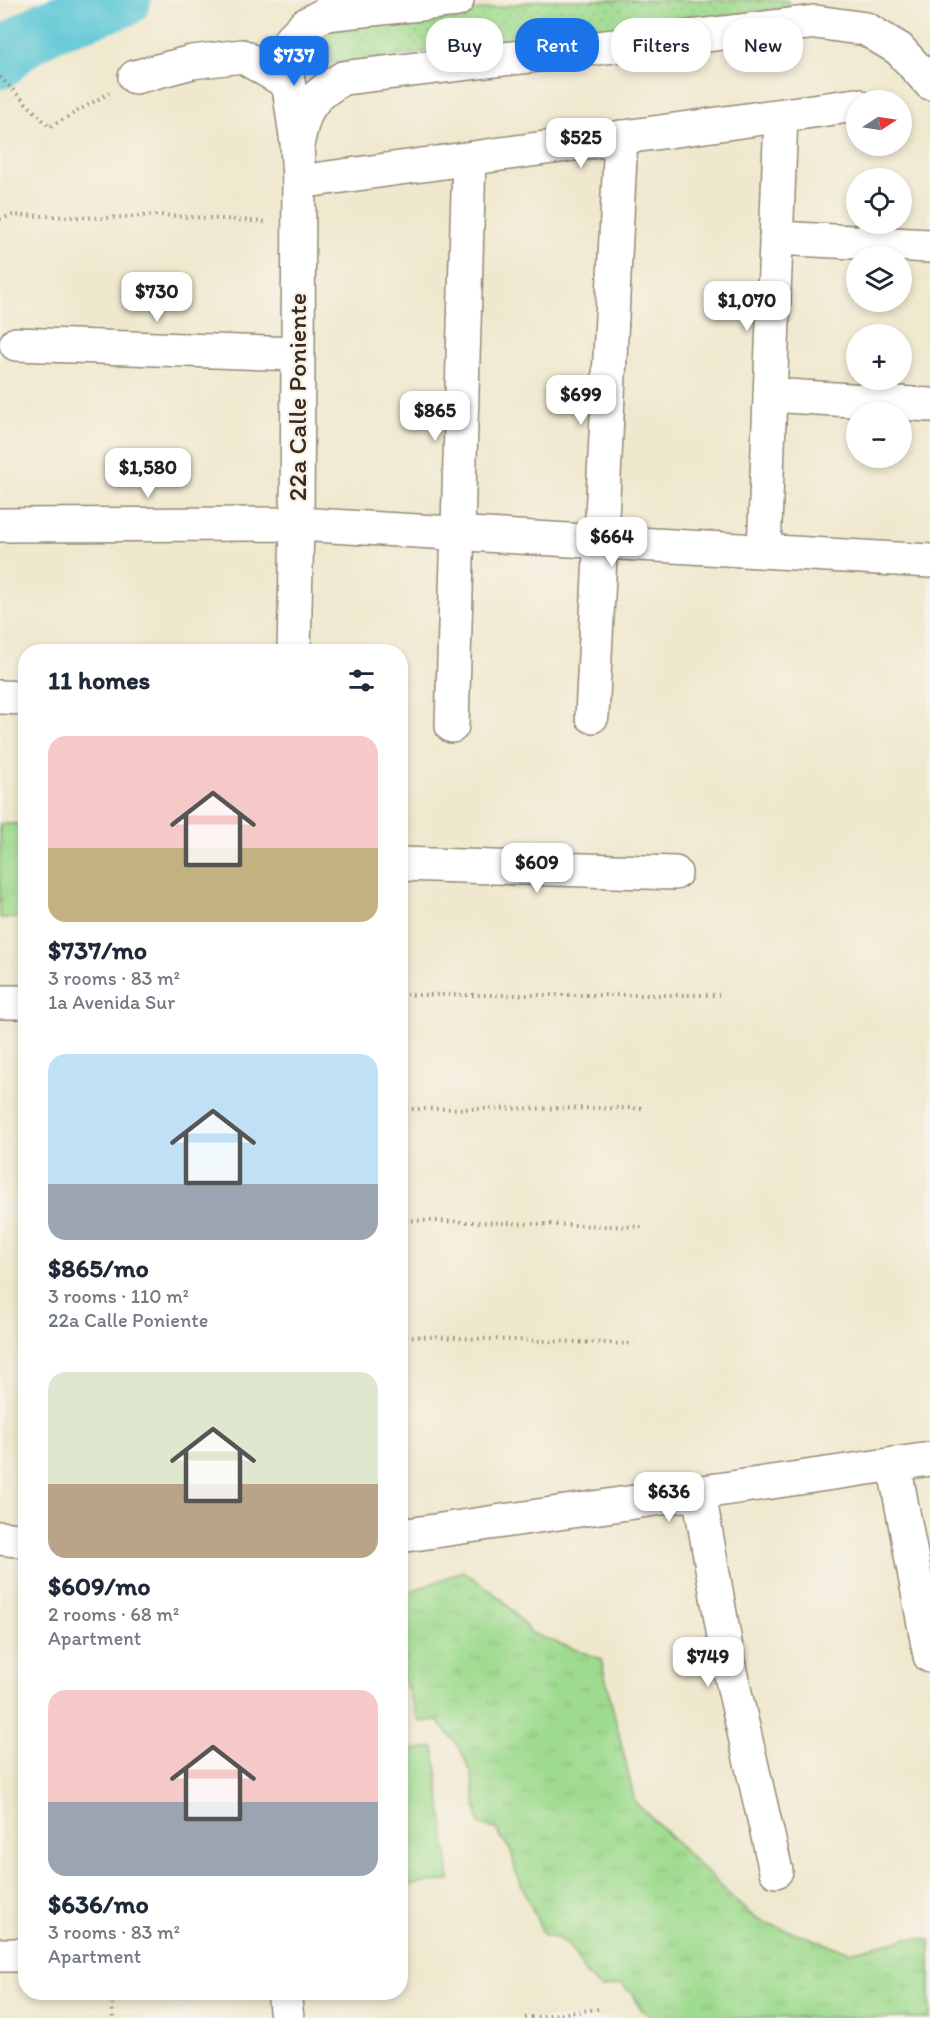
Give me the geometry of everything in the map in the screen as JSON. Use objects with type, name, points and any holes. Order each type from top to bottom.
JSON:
[{"type":"street","points":[[297,143],[285,60],[290,40],[305,25],[325,14],[457,0]]},
{"type":"street","points":[[297,143],[302,117],[314,100],[319,93],[343,78],[816,22],[866,29],[899,49],[930,83]]},
{"type":"street","points":[[290,40],[298,55],[309,66],[343,78]]},
{"type":"street","points":[[135,77],[192,62],[243,56],[288,83]]},
{"type":"street","points":[[298,182],[846,106]]},
{"type":"street","points":[[764,551],[781,116]]},
{"type":"street","points":[[592,716],[621,137]]},
{"type":"street","name":"22a Calle Poniente","points":[[294,644],[297,524],[297,143]]},
{"type":"street","points":[[452,726],[470,159]]},
{"type":"street","points":[[776,238],[930,246]]},
{"type":"street","points":[[16,344],[297,354]]},
{"type":"street","points":[[770,395],[930,405]]},
{"type":"street","points":[[0,525],[297,524],[930,561]]},
{"type":"street","points":[[0,697],[18,698]]},
{"type":"street","points":[[408,864],[675,873]]},
{"type":"street","points":[[0,1002],[18,1002]]},
{"type":"street","points":[[408,1535],[930,1459]]},
{"type":"street","points":[[894,1464],[930,1656]]},
{"type":"street","points":[[699,1493],[730,1671],[776,1871]]},
{"type":"street","points":[[0,1538],[18,1540]]},
{"type":"street","points":[[0,1955],[18,1955]]},
{"type":"street","points":[[285,2000],[286,2018]]},
{"type":"path","points":[[0,77],[50,127],[135,77]]},
{"type":"path","points":[[0,219],[13,215],[105,218],[160,215],[298,222]]},
{"type":"path","points":[[408,995],[719,995]]},
{"type":"path","points":[[408,1109],[644,1108]]},
{"type":"path","points":[[408,1220],[642,1227]]},
{"type":"path","points":[[408,1336],[634,1344]]},
{"type":"path","points":[[112,2000],[113,2018]]},
{"type":"path","points":[[525,2018],[598,2009]]},
{"type":"green space","points":[[542,0],[787,0],[791,7],[703,18],[611,18],[611,29],[599,31],[599,18],[515,18],[515,41],[503,43],[503,18],[426,18],[426,52],[330,63],[315,60],[307,50],[310,31],[450,15]]},
{"type":"green space","points":[[0,824],[18,824],[18,918],[0,918]]},
{"type":"green space","points":[[463,1571],[503,1600],[531,1633],[601,1659],[635,1802],[758,1920],[850,1952],[908,1938],[930,1939],[930,2018],[652,2018],[639,2007],[634,1995],[621,1984],[602,1988],[592,1981],[566,1943],[544,1935],[515,1870],[512,1853],[496,1829],[479,1824],[471,1772],[459,1747],[437,1720],[419,1722],[408,1691],[408,1592]]},
{"type":"green space","points":[[434,1747],[450,1880],[408,1885],[408,1750]]},
{"type":"waterway","points":[[0,62],[12,49],[42,30],[124,0]]}]
